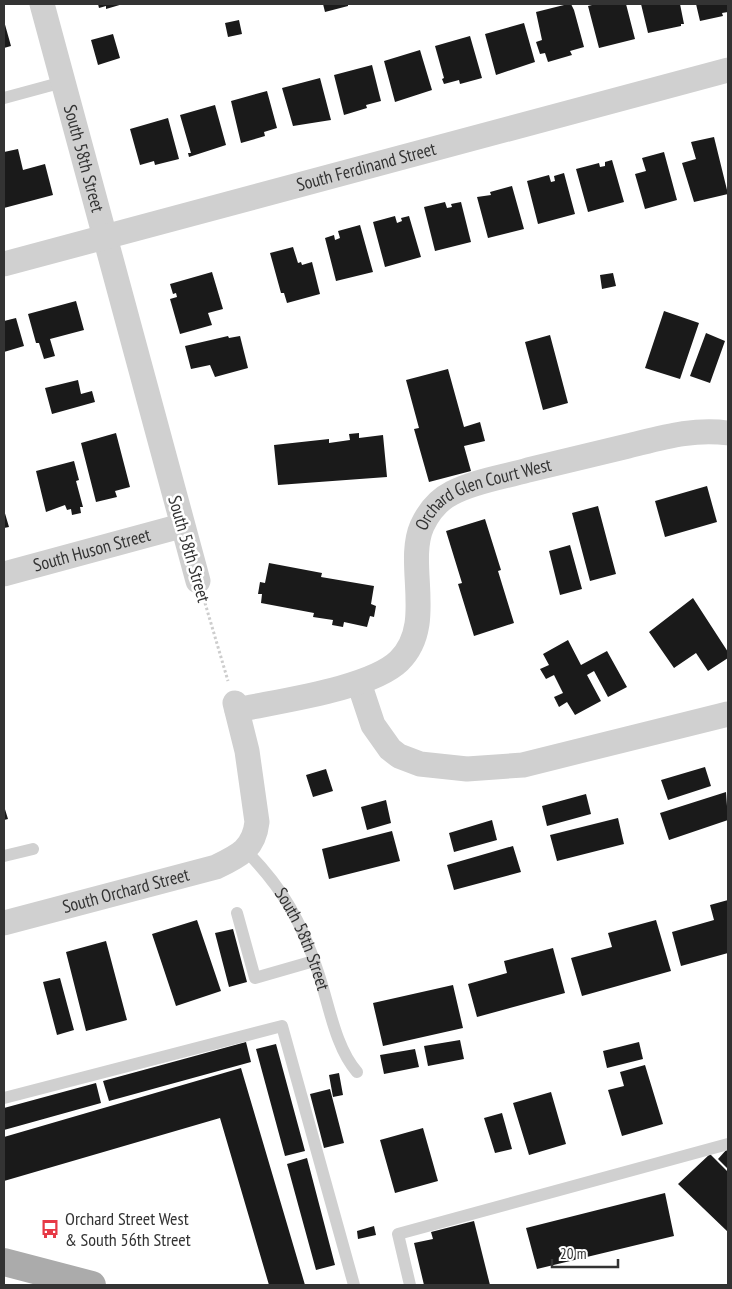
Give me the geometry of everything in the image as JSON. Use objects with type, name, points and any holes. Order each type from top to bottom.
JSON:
[{"type":"main road","points":[[4,1262],[92,1285]]},
{"type":"street","name":"South 58th Street","points":[[42,4],[106,237],[181,526],[198,581]]},
{"type":"street","name":"South Ferdinand Street","points":[[4,264],[728,70]]},
{"type":"street","name":"Orchard Glen Court West","points":[[236,706],[359,683],[394,666],[409,647],[415,632],[418,613],[418,548],[421,528],[434,506],[445,497],[475,484],[680,433],[700,431],[728,433]]},
{"type":"street","name":"South Huson Street","points":[[4,574],[181,526]]},
{"type":"street","points":[[359,683],[373,725],[384,743],[395,753],[420,764],[467,769],[523,765],[728,714]]},
{"type":"street","points":[[236,706],[252,775],[258,822],[254,838],[246,851]]},
{"type":"street","name":"South Orchard Street","points":[[4,924],[216,867],[246,851]]},
{"type":"lane","points":[[4,98],[63,82]]},
{"type":"lane","points":[[4,856],[33,849]]},
{"type":"lane","name":"South 58th Street","points":[[246,851],[285,896],[300,925],[314,961],[340,1042],[347,1058],[358,1072]]},
{"type":"lane","points":[[238,913],[255,978],[314,961]]},
{"type":"lane","points":[[4,1098],[282,1026],[354,1285]]},
{"type":"lane","points":[[410,1285],[398,1234],[728,1144]]},
{"type":"path","name":"South 58th Street","points":[[198,581],[236,706]]},
{"type":"building","points":[[98,4],[123,4],[106,9],[106,6],[99,8]]},
{"type":"building","points":[[323,4],[348,4],[348,6],[325,12]]},
{"type":"building","points":[[571,4],[574,10],[584,47],[570,51],[572,55],[548,62],[545,53],[540,54],[536,42],[542,40],[536,12]]},
{"type":"building","points":[[596,4],[626,4],[635,39],[599,48],[588,6]]},
{"type":"building","points":[[641,4],[680,4],[684,24],[648,33]]},
{"type":"building","points":[[696,4],[728,4],[728,12],[722,13],[723,16],[700,21]]},
{"type":"building","points":[[239,20],[242,34],[228,37],[225,23]]},
{"type":"building","points":[[4,21],[11,46],[4,48]]},
{"type":"building","points":[[524,23],[535,62],[496,75],[485,34]]},
{"type":"building","points":[[113,34],[120,58],[98,65],[91,40]]},
{"type":"building","points":[[470,36],[482,78],[460,84],[459,80],[444,84],[435,46]]},
{"type":"building","points":[[420,50],[432,90],[395,102],[384,61]]},
{"type":"building","points":[[372,65],[381,101],[366,105],[367,108],[344,115],[334,75]]},
{"type":"building","points":[[320,78],[331,120],[293,126],[282,88]]},
{"type":"building","points":[[267,91],[277,128],[264,132],[265,136],[241,143],[231,101]]},
{"type":"building","points":[[215,105],[226,145],[189,157],[188,153],[191,153],[180,115]]},
{"type":"building","points":[[168,118],[179,159],[155,165],[154,161],[140,165],[130,129]]},
{"type":"building","points":[[714,137],[728,194],[694,202],[682,163],[696,159],[691,142]]},
{"type":"building","points":[[18,149],[23,170],[45,164],[53,195],[4,208],[4,152]]},
{"type":"building","points":[[664,152],[677,200],[645,209],[635,174],[646,171],[642,158]]},
{"type":"building","points":[[612,160],[624,202],[588,212],[576,169],[599,163],[600,167],[605,166],[605,162]]},
{"type":"building","points":[[564,173],[575,214],[538,224],[527,181],[549,175],[551,182],[555,181],[554,176]]},
{"type":"building","points":[[512,186],[524,229],[488,238],[477,197],[491,195],[490,192]]},
{"type":"building","points":[[445,202],[447,208],[452,207],[451,204],[461,202],[471,242],[435,251],[424,207]]},
{"type":"building","points":[[395,216],[397,223],[402,221],[401,218],[409,216],[421,257],[385,267],[373,222]]},
{"type":"building","points":[[360,225],[373,272],[336,281],[325,238],[334,235],[335,240],[340,238],[338,231]]},
{"type":"building","points":[[293,247],[298,263],[301,262],[302,265],[312,262],[320,294],[287,303],[284,293],[281,293],[270,253]]},
{"type":"building","points":[[212,272],[223,309],[208,313],[212,325],[180,334],[170,299],[177,297],[176,293],[173,294],[170,284]]},
{"type":"building","points":[[613,273],[616,286],[602,289],[600,275]]},
{"type":"building","points":[[76,301],[84,330],[50,339],[55,356],[44,359],[39,343],[36,343],[28,314]]},
{"type":"building","points":[[664,311],[699,323],[680,379],[645,368]]},
{"type":"building","points":[[16,318],[24,346],[4,352],[4,321]]},
{"type":"building","points":[[706,333],[725,341],[710,383],[690,376]]},
{"type":"building","points":[[550,335],[568,403],[543,410],[525,342]]},
{"type":"building","points":[[228,336],[229,338],[240,336],[248,368],[215,377],[210,365],[191,369],[185,346]]},
{"type":"building","points":[[448,369],[464,427],[480,422],[485,441],[464,446],[471,471],[429,482],[414,429],[419,428],[406,380]]},
{"type":"building","points":[[78,380],[81,394],[92,391],[95,402],[52,414],[45,388]]},
{"type":"building","points":[[116,433],[130,487],[115,491],[117,497],[96,502],[81,443]]},
{"type":"building","points":[[359,433],[359,438],[383,435],[387,477],[278,485],[274,445],[329,439],[329,443],[350,440],[349,434]]},
{"type":"building","points":[[74,461],[79,480],[76,481],[83,507],[80,507],[81,513],[72,515],[71,509],[67,510],[65,505],[46,512],[36,471]]},
{"type":"building","points":[[707,486],[717,522],[665,537],[655,501]]},
{"type":"building","points":[[598,506],[616,574],[590,581],[572,513]]},
{"type":"building","points":[[4,510],[9,527],[4,528]]},
{"type":"building","points":[[485,519],[501,570],[498,571],[514,623],[474,636],[458,584],[462,583],[446,531]]},
{"type":"building","points":[[570,545],[582,589],[560,595],[549,551]]},
{"type":"building","points":[[269,563],[322,573],[321,577],[374,586],[371,604],[376,606],[374,617],[370,616],[367,627],[344,622],[343,627],[332,625],[333,620],[313,617],[314,613],[261,603],[262,594],[258,594],[260,582],[265,583]]},
{"type":"building","points":[[693,598],[728,652],[728,658],[708,671],[696,653],[674,668],[649,632]]},
{"type":"building","points":[[568,640],[581,665],[607,651],[627,687],[608,697],[594,671],[587,675],[601,701],[575,715],[567,702],[559,707],[554,697],[563,693],[554,675],[546,679],[540,669],[549,665],[543,654]]},
{"type":"building","points":[[705,767],[711,786],[668,800],[661,780]]},
{"type":"building","points":[[326,769],[333,791],[313,797],[306,775]]},
{"type":"building","points":[[726,792],[728,820],[669,840],[660,813]]},
{"type":"building","points":[[586,794],[591,814],[547,826],[542,806]]},
{"type":"building","points":[[386,800],[391,823],[367,830],[361,807]]},
{"type":"building","points":[[4,806],[8,819],[4,820]]},
{"type":"building","points":[[618,818],[624,844],[557,861],[550,835]]},
{"type":"building","points":[[492,820],[497,840],[454,852],[449,833]]},
{"type":"building","points":[[392,831],[400,861],[329,879],[322,849]]},
{"type":"building","points":[[513,846],[521,872],[454,890],[447,865]]},
{"type":"building","points":[[728,900],[728,953],[681,966],[672,932],[714,920],[710,905]]},
{"type":"building","points":[[197,920],[221,991],[176,1006],[152,934]]},
{"type":"building","points":[[656,920],[671,971],[582,996],[571,958],[612,947],[608,933]]},
{"type":"building","points":[[233,929],[247,982],[229,987],[215,933]]},
{"type":"building","points":[[106,941],[127,1020],[86,1031],[66,952]]},
{"type":"building","points":[[553,948],[565,993],[477,1017],[468,984],[507,973],[504,961]]},
{"type":"building","points":[[60,978],[74,1030],[57,1035],[43,982]]},
{"type":"building","points":[[453,985],[463,1028],[383,1046],[373,1003]]},
{"type":"building","points":[[460,1040],[464,1059],[428,1066],[424,1046]]},
{"type":"building","points":[[246,1042],[251,1062],[109,1101],[103,1081]]},
{"type":"building","points":[[639,1042],[643,1059],[607,1068],[603,1051]]},
{"type":"building","points":[[276,1044],[305,1151],[285,1156],[256,1049]]},
{"type":"building","points":[[415,1049],[419,1067],[384,1074],[380,1055]]},
{"type":"building","points":[[645,1065],[663,1124],[622,1136],[608,1090],[624,1086],[620,1072]]},
{"type":"building","points":[[241,1068],[305,1285],[269,1285],[220,1118],[4,1181],[4,1137]]},
{"type":"building","points":[[339,1073],[343,1095],[333,1097],[329,1075]]},
{"type":"building","points":[[96,1083],[101,1103],[4,1130],[4,1108]]},
{"type":"building","points":[[330,1089],[344,1143],[324,1148],[310,1094]]},
{"type":"building","points":[[551,1092],[566,1144],[529,1155],[513,1103]]},
{"type":"building","points":[[502,1113],[512,1149],[495,1153],[484,1118]]},
{"type":"building","points":[[423,1128],[438,1181],[395,1193],[380,1140]]},
{"type":"building","points":[[728,1148],[728,1169],[718,1159]]},
{"type":"building","points":[[710,1154],[728,1172],[728,1232],[678,1184]]},
{"type":"building","points":[[307,1158],[335,1265],[316,1270],[287,1164]]},
{"type":"building","points":[[665,1193],[674,1236],[537,1269],[526,1228]]},
{"type":"building","points":[[474,1221],[490,1285],[424,1285],[414,1243],[433,1239],[431,1232]]},
{"type":"building","points":[[374,1226],[376,1235],[358,1239],[357,1231]]},
{"type":"place","name":"Orchard Street West & South 56th Street","points":[[50,1229]]}]
